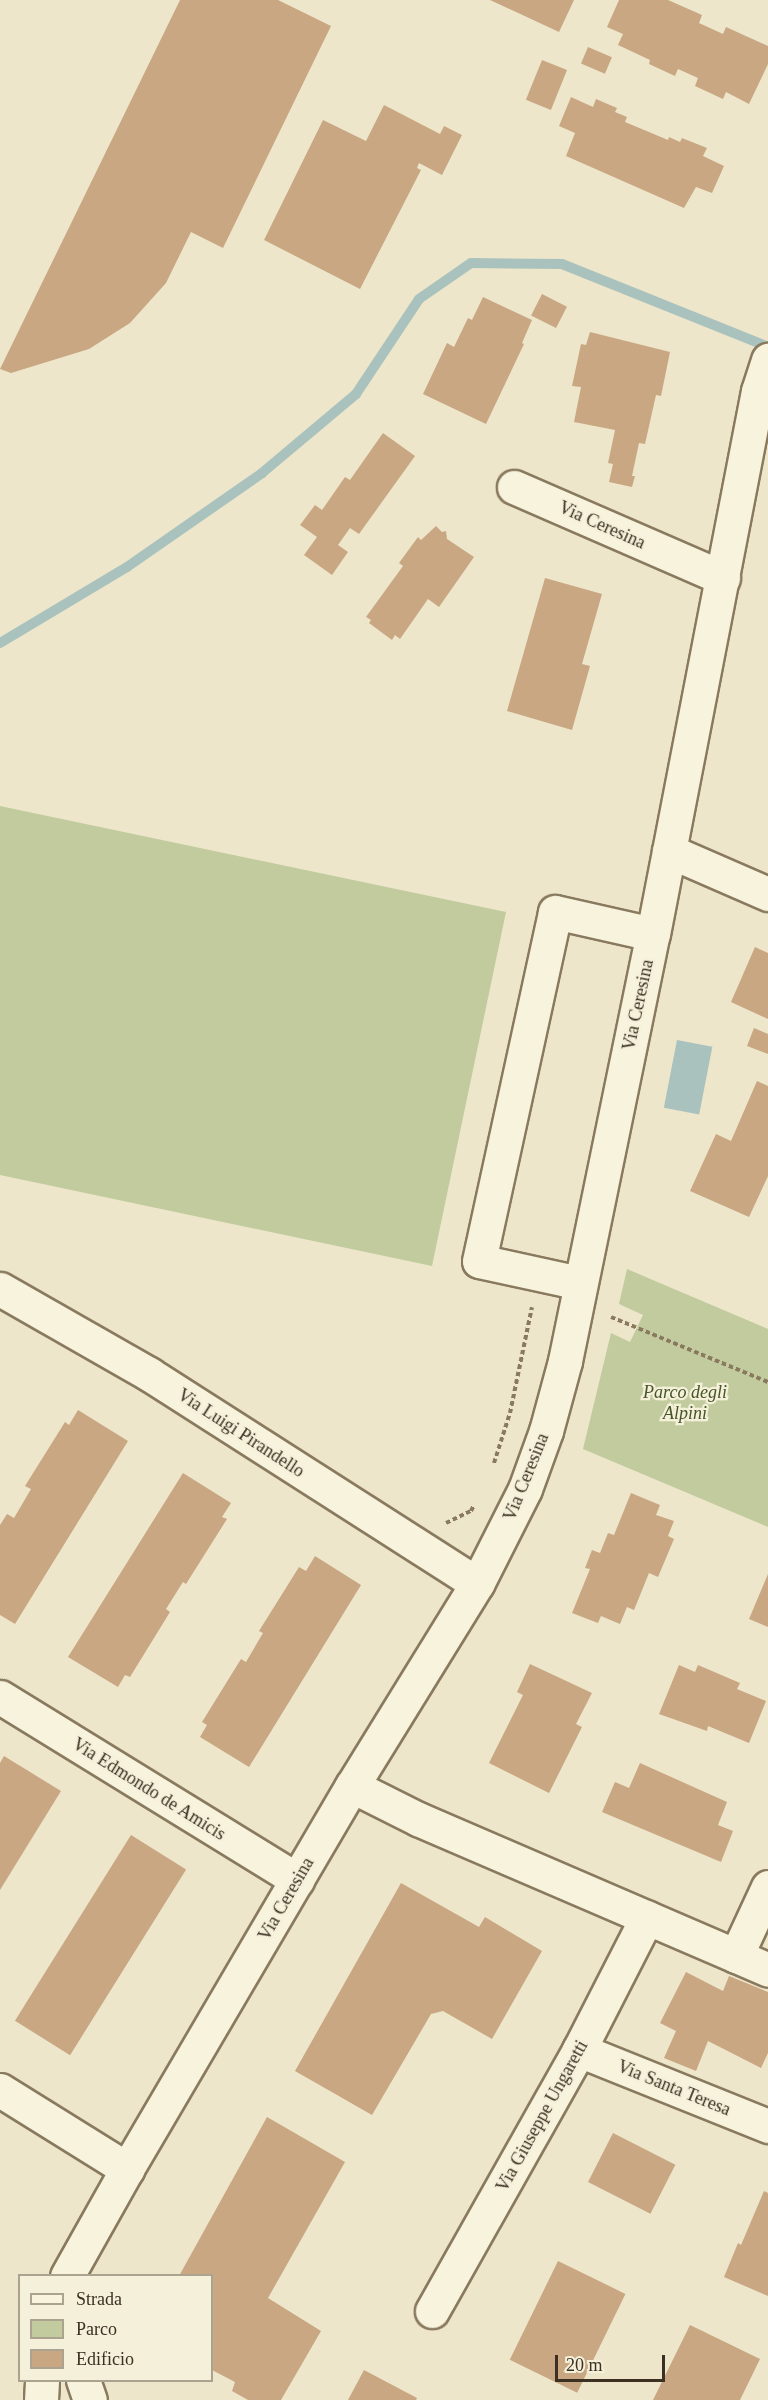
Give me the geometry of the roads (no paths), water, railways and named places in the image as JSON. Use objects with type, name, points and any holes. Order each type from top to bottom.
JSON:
[{"type":"street","name":"Via Ceresina","points":[[68,2274],[127,2169],[352,1786],[477,1584],[525,1489],[546,1431],[566,1361],[766,366]]},
{"type":"street","name":"Via Ceresina","points":[[514,487],[723,578]]},
{"type":"street","points":[[669,851],[768,894]]},
{"type":"street","points":[[578,1294],[538,1274],[479,1261],[555,912],[653,934]]},
{"type":"street","name":"Via Luigi Pirandello","points":[[0,1289],[149,1374],[477,1584]]},
{"type":"street","name":"Via Edmondo de Amicis","points":[[0,1697],[297,1880]]},
{"type":"street","points":[[352,1786],[418,1819],[768,1970]]},
{"type":"street","points":[[736,1956],[768,1887]]},
{"type":"street","name":"Via Giuseppe Ungaretti","points":[[432,2311],[579,2050],[647,1917]]},
{"type":"street","name":"Via Santa Teresa","points":[[579,2050],[768,2126]]},
{"type":"street","points":[[0,2090],[127,2169]]},
{"type":"street","points":[[41,2400],[42,2382]]},
{"type":"street","points":[[84,2382],[90,2400]]},
{"type":"water","points":[[677,1040],[712,1047],[699,1115],[664,1108]]},
{"type":"waterway","points":[[0,643],[127,567],[262,473],[356,394],[419,299],[471,263],[562,264],[768,347]]},
{"type":"park label","name":"Parco degli Alpini","points":[[685,1403]]}]
